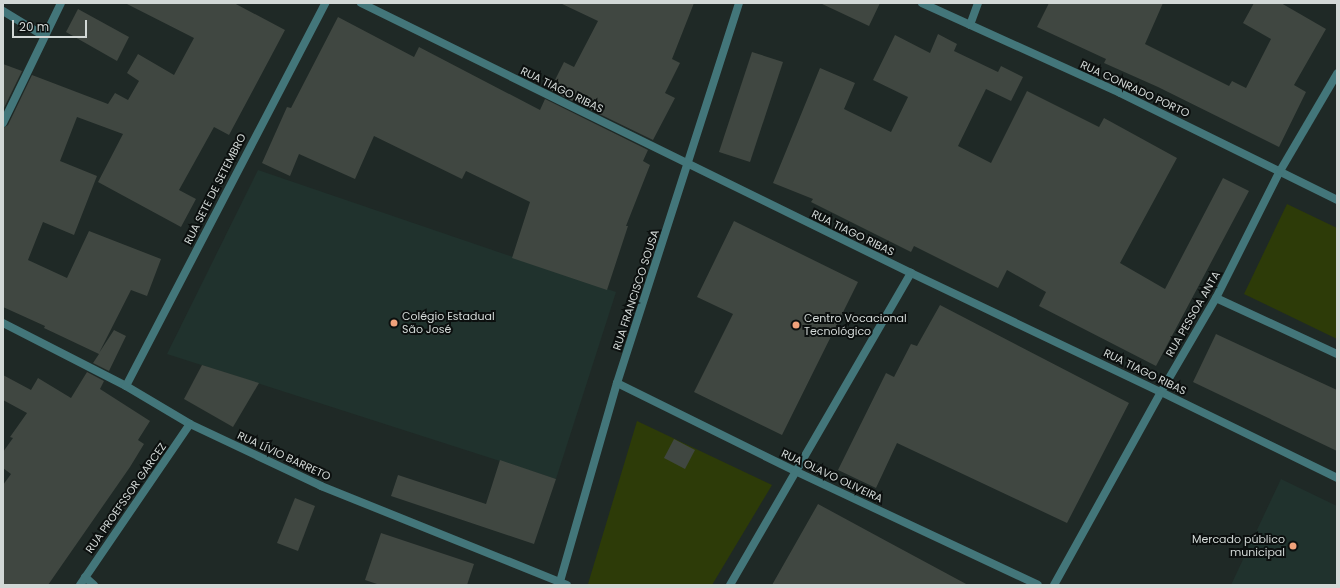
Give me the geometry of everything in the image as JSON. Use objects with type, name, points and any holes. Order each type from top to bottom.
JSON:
[{"type":"street","points":[[3,123],[61,3]]},
{"type":"street","name":"RUA SETE DE SETEMBRO","points":[[126,386],[325,3]]},
{"type":"street","name":"RUA TIAGO RIBAS","points":[[361,3],[911,273],[1337,478]]},
{"type":"street","name":"RUA FRANCISCO SOUSA","points":[[562,584],[617,383],[739,3]]},
{"type":"street","name":"RUA CONRADO PORTO","points":[[922,3],[1120,93],[1337,200]]},
{"type":"street","points":[[970,25],[978,3]]},
{"type":"street","points":[[3,11],[44,36]]},
{"type":"street","name":"RUA PESSOA ANTA","points":[[1054,585],[1161,392],[1216,298],[1280,171],[1337,74]]},
{"type":"street","points":[[730,585],[911,273]]},
{"type":"street","points":[[1216,298],[1337,354]]},
{"type":"street","name":"RUA LÍVIO BARRETO","points":[[3,323],[126,386],[190,424],[321,486],[562,584]]},
{"type":"street","name":"RUA OLAVO OLIVEIRA","points":[[617,383],[795,471],[1038,585]]},
{"type":"street","name":"RUA PROEFSSOR GARCEZ","points":[[80,585],[190,424]]},
{"type":"street","points":[[85,577],[94,585]]},
{"type":"shaded area","name":"Colégio Estadual São José","points":[[258,170],[616,292],[556,479],[167,354]]},
{"type":"shaded area","name":"Mercado público municipal","points":[[1281,479],[1337,506],[1337,585],[1231,585]]},
{"type":"green space","points":[[1287,204],[1337,228],[1337,339],[1244,294]]},
{"type":"green space","points":[[637,421],[772,485],[712,585],[588,584]]},
{"type":"building","points":[[125,3],[234,3],[285,30],[229,135],[214,127],[179,190],[196,199],[181,227],[98,182],[123,134],[77,117],[60,161],[97,176],[74,235],[43,222],[28,260],[67,278],[89,231],[161,259],[147,296],[131,290],[99,353],[114,330],[126,336],[109,371],[93,363],[99,354],[44,328],[45,326],[3,307],[3,128],[8,125],[32,75],[108,104],[115,93],[128,100],[139,81],[127,73],[138,54],[174,75],[194,38]]},
{"type":"building","points":[[560,3],[694,3],[672,59],[680,63],[665,93],[675,98],[653,140],[550,90],[564,62],[574,67],[598,21]]},
{"type":"building","points":[[820,3],[880,3],[869,26]]},
{"type":"building","points":[[1049,3],[1163,3],[1145,44],[1229,86],[1232,81],[1246,88],[1271,39],[1243,23],[1254,3],[1281,3],[1326,29],[1294,85],[1306,92],[1279,147],[1158,87],[1104,63],[1106,59],[1037,27]]},
{"type":"building","points":[[78,9],[129,37],[117,61],[66,32]]},
{"type":"building","points":[[338,17],[414,57],[419,47],[540,110],[545,99],[648,150],[643,161],[650,165],[626,226],[628,226],[607,290],[512,258],[530,202],[466,171],[462,179],[374,136],[355,179],[299,154],[290,176],[262,163],[287,107],[291,108]]},
{"type":"building","points":[[938,34],[957,44],[954,51],[998,72],[1001,66],[1023,77],[1011,101],[986,89],[958,146],[991,163],[1027,91],[1099,127],[1104,118],[1177,158],[1120,263],[1165,289],[1223,178],[1249,191],[1156,366],[1039,306],[1046,292],[1007,270],[998,288],[914,246],[911,252],[811,202],[813,199],[773,183],[820,68],[855,83],[844,109],[891,132],[908,97],[873,80],[895,35],[930,53]]},
{"type":"building","points":[[752,52],[783,62],[750,162],[719,152]]},
{"type":"building","points":[[3,64],[22,71],[3,110]]},
{"type":"building","name":"Centro Vocacional Tecnológico","points":[[734,221],[858,282],[782,435],[694,392],[733,314],[697,297]]},
{"type":"building","points":[[940,305],[1129,403],[1067,523],[897,443],[876,488],[838,470],[886,373],[894,377],[911,344],[917,346]]},
{"type":"building","points":[[1216,334],[1337,390],[1337,451],[1193,382]]},
{"type":"building","points":[[202,365],[259,383],[233,427],[184,399]]},
{"type":"building","points":[[87,372],[104,381],[100,389],[150,421],[138,440],[144,444],[130,467],[48,585],[3,585],[3,485],[11,474],[3,468],[3,452],[13,438],[10,437],[27,413],[3,400],[3,375],[31,390],[38,378],[71,398]]},
{"type":"building","points":[[674,439],[695,450],[685,469],[664,458]]},
{"type":"building","points":[[500,460],[556,479],[534,544],[391,496],[398,475],[486,504]]},
{"type":"building","points":[[295,498],[315,506],[298,551],[277,543]]},
{"type":"building","points":[[818,504],[890,543],[968,585],[772,585]]},
{"type":"building","points":[[381,533],[474,564],[467,585],[380,585],[365,580]]},
{"type":"place","name":"Colégio Estadual São José","points":[[394,323]]},
{"type":"place","name":"Centro Vocacional Tecnológico","points":[[796,325]]},
{"type":"place","name":"Mercado público municipal","points":[[1293,546]]}]
